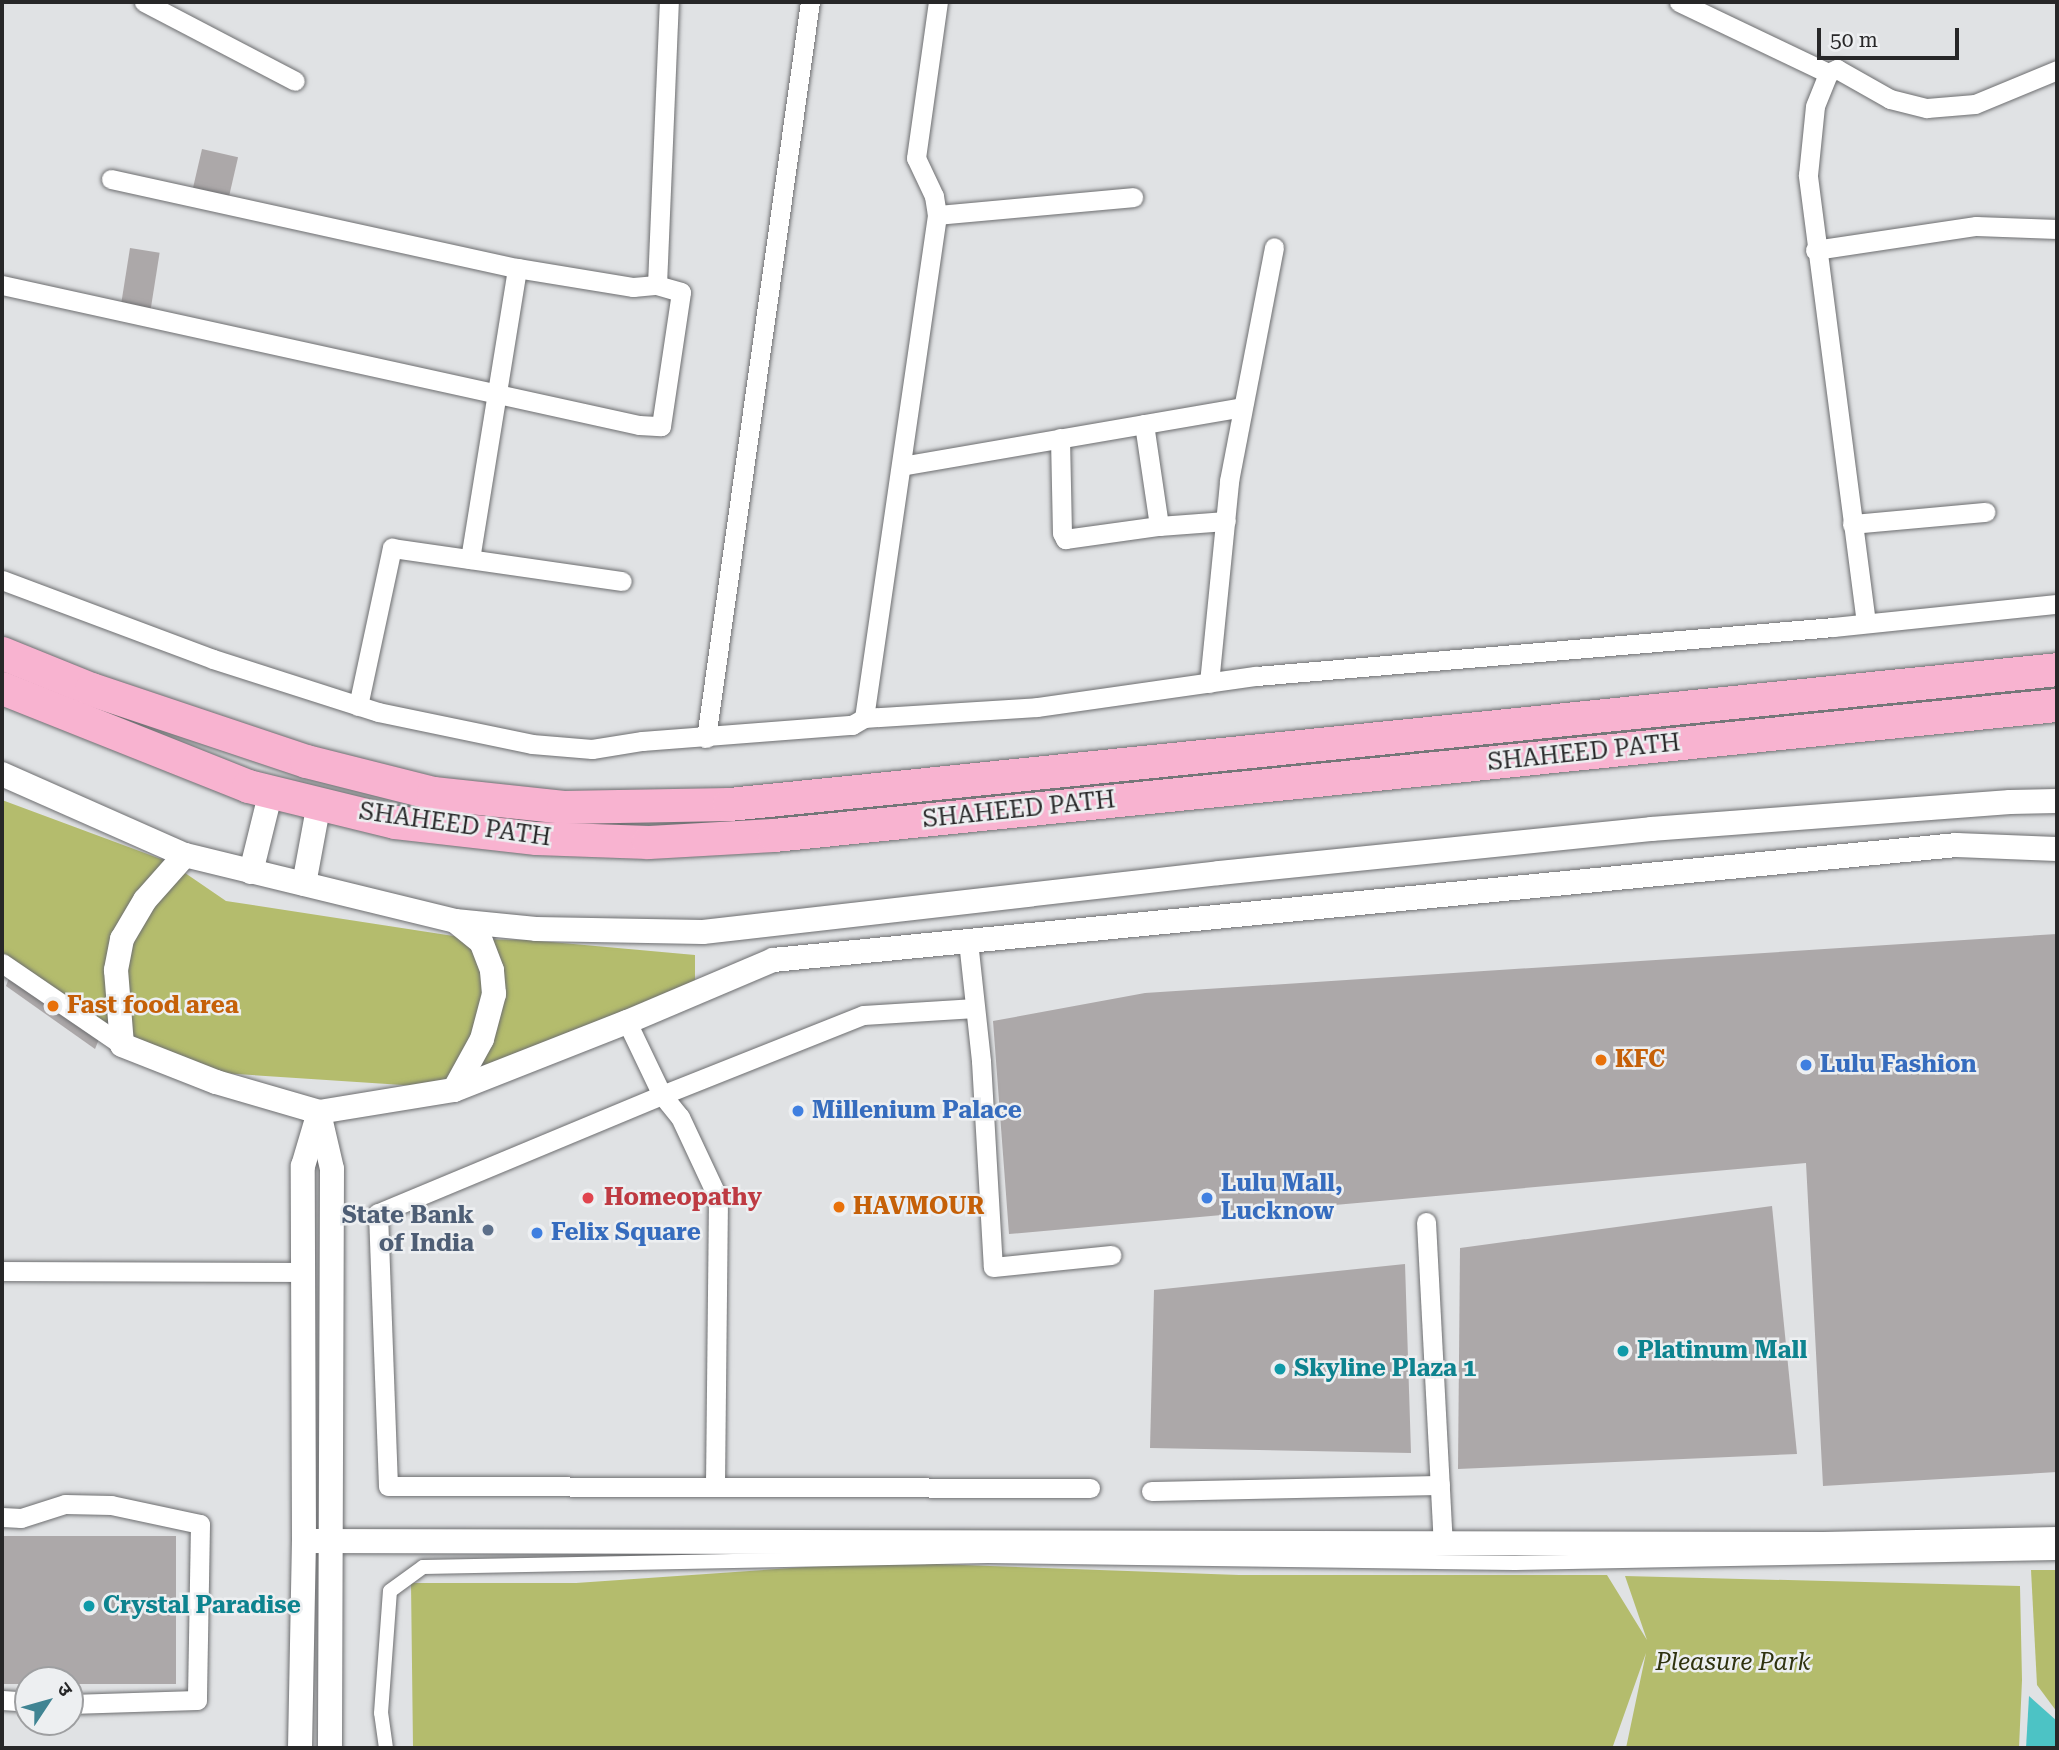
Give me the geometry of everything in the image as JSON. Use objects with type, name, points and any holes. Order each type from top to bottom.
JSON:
[{"type":"highway","name":"SHAHEED PATH","points":[[2,653],[91,689],[306,761],[433,793],[563,807],[729,804],[2057,669]]},
{"type":"highway","name":"SHAHEED PATH","points":[[2,688],[248,786],[395,821],[536,838],[661,842],[774,835],[2057,705]]},
{"type":"street","points":[[144,2],[295,81]]},
{"type":"street","points":[[657,285],[669,2]]},
{"type":"street","points":[[706,738],[810,2]]},
{"type":"street","points":[[864,718],[937,215],[934,196],[916,158],[938,2]]},
{"type":"street","points":[[1679,2],[1828,73]]},
{"type":"street","points":[[1866,623],[1815,250],[1808,175],[1815,106],[1828,73],[1837,69],[1890,99],[1927,108],[1975,104],[2057,70]]},
{"type":"street","points":[[2,285],[639,425],[661,426],[681,292],[657,285],[632,287],[517,268],[111,179]]},
{"type":"street","points":[[937,215],[1133,197]]},
{"type":"street","points":[[1815,250],[1976,226],[2057,229]]},
{"type":"street","points":[[1209,683],[1241,407],[1274,247]]},
{"type":"street","points":[[470,559],[499,394],[517,268]]},
{"type":"street","points":[[901,466],[1241,407]]},
{"type":"street","points":[[1144,424],[1159,526]]},
{"type":"street","points":[[1060,438],[1062,533],[1065,539],[1159,526],[1226,521]]},
{"type":"street","points":[[1852,524],[1985,512]]},
{"type":"street","points":[[358,706],[393,548],[622,581]]},
{"type":"street","points":[[2,580],[213,659],[358,706],[452,729],[532,744],[592,749],[642,741],[852,725],[864,718],[1037,707],[1209,683],[2057,604]]},
{"type":"street","points":[[2,774],[185,855],[455,921],[536,929],[703,932],[1180,877],[1637,830],[1997,803],[2057,802]]},
{"type":"street","points":[[251,872],[271,791]]},
{"type":"street","points":[[304,884],[319,803]]},
{"type":"street","points":[[2,963],[122,1045],[216,1082],[319,1112],[454,1090],[627,1022],[773,960],[1956,845],[2057,849]]},
{"type":"street","points":[[122,1045],[116,970],[122,939],[145,900],[185,855]]},
{"type":"street","points":[[454,1090],[482,1039],[494,994],[492,970],[481,942],[455,921]]},
{"type":"street","points":[[968,941],[993,1267],[1111,1255]]},
{"type":"street","points":[[975,1008],[863,1015],[378,1213],[388,1486],[1090,1488]]},
{"type":"street","points":[[627,1022],[662,1095],[680,1116],[718,1198],[715,1485]]},
{"type":"street","points":[[300,1748],[304,1541],[303,1166],[319,1112]]},
{"type":"street","points":[[319,1112],[332,1169],[330,1748]]},
{"type":"street","points":[[1426,1222],[1443,1544]]},
{"type":"street","points":[[2,1271],[303,1272]]},
{"type":"street","points":[[1151,1491],[1440,1485]]},
{"type":"street","points":[[2,1517],[21,1518],[65,1504],[111,1505],[200,1524],[197,1700],[84,1704]]},
{"type":"street","points":[[304,1541],[1824,1544],[2057,1539]]},
{"type":"street","points":[[386,1748],[381,1713],[390,1591],[424,1567],[988,1556],[1515,1563],[2057,1553]]},
{"type":"green space","points":[[2,800],[169,862],[226,901],[473,939],[529,940],[695,955],[695,984],[433,1087],[175,1070],[2,958]]},
{"type":"green space","name":"Pleasure Park","points":[[879,1562],[1239,1575],[1607,1575],[1647,1640],[1625,1576],[2020,1586],[2022,1680],[2019,1748],[1626,1748],[1646,1653],[1613,1746],[1596,1748],[413,1748],[411,1583],[576,1583]]},
{"type":"green space","points":[[2031,1570],[2057,1570],[2057,1712],[2037,1685]]},
{"type":"water","points":[[2029,1696],[2057,1721],[2057,1748],[2026,1748]]},
{"type":"building","points":[[202,149],[238,157],[228,200],[192,192]]},
{"type":"building","points":[[130,248],[160,253],[150,313],[120,308]]},
{"type":"building","name":"Lulu Mall, Lucknow","points":[[2057,934],[2057,1472],[1823,1486],[1806,1163],[1009,1234],[993,1021],[1145,993]]},
{"type":"building","name":"Fast food area","points":[[12,970],[104,1027],[95,1049],[6,986]]},
{"type":"building","name":"Platinum Mall","points":[[1772,1206],[1797,1454],[1458,1469],[1460,1248]]},
{"type":"building","name":"Skyline Plaza 1","points":[[1405,1264],[1411,1453],[1150,1448],[1154,1290]]},
{"type":"building","name":"Crystal Paradise","points":[[2,1536],[176,1536],[176,1684],[84,1684],[84,1666],[14,1666],[14,1684],[2,1684]]},
{"type":"place","name":"Fast food area","points":[[53,1006]]},
{"type":"place","name":"KFC","points":[[1601,1060]]},
{"type":"place","name":"Lulu Fashion","points":[[1806,1065]]},
{"type":"place","name":"Millenium Palace","points":[[798,1111]]},
{"type":"place","name":"Homeopathy","points":[[588,1198]]},
{"type":"place","name":"Lulu Mall, Lucknow","points":[[1207,1198]]},
{"type":"place","name":"HAVMOUR","points":[[839,1207]]},
{"type":"place","name":"State Bank of India","points":[[488,1230]]},
{"type":"place","name":"Felix Square","points":[[537,1233]]},
{"type":"place","name":"Platinum Mall","points":[[1623,1351]]},
{"type":"place","name":"Skyline Plaza 1","points":[[1280,1369]]},
{"type":"place","name":"Crystal Paradise","points":[[89,1606]]}]
